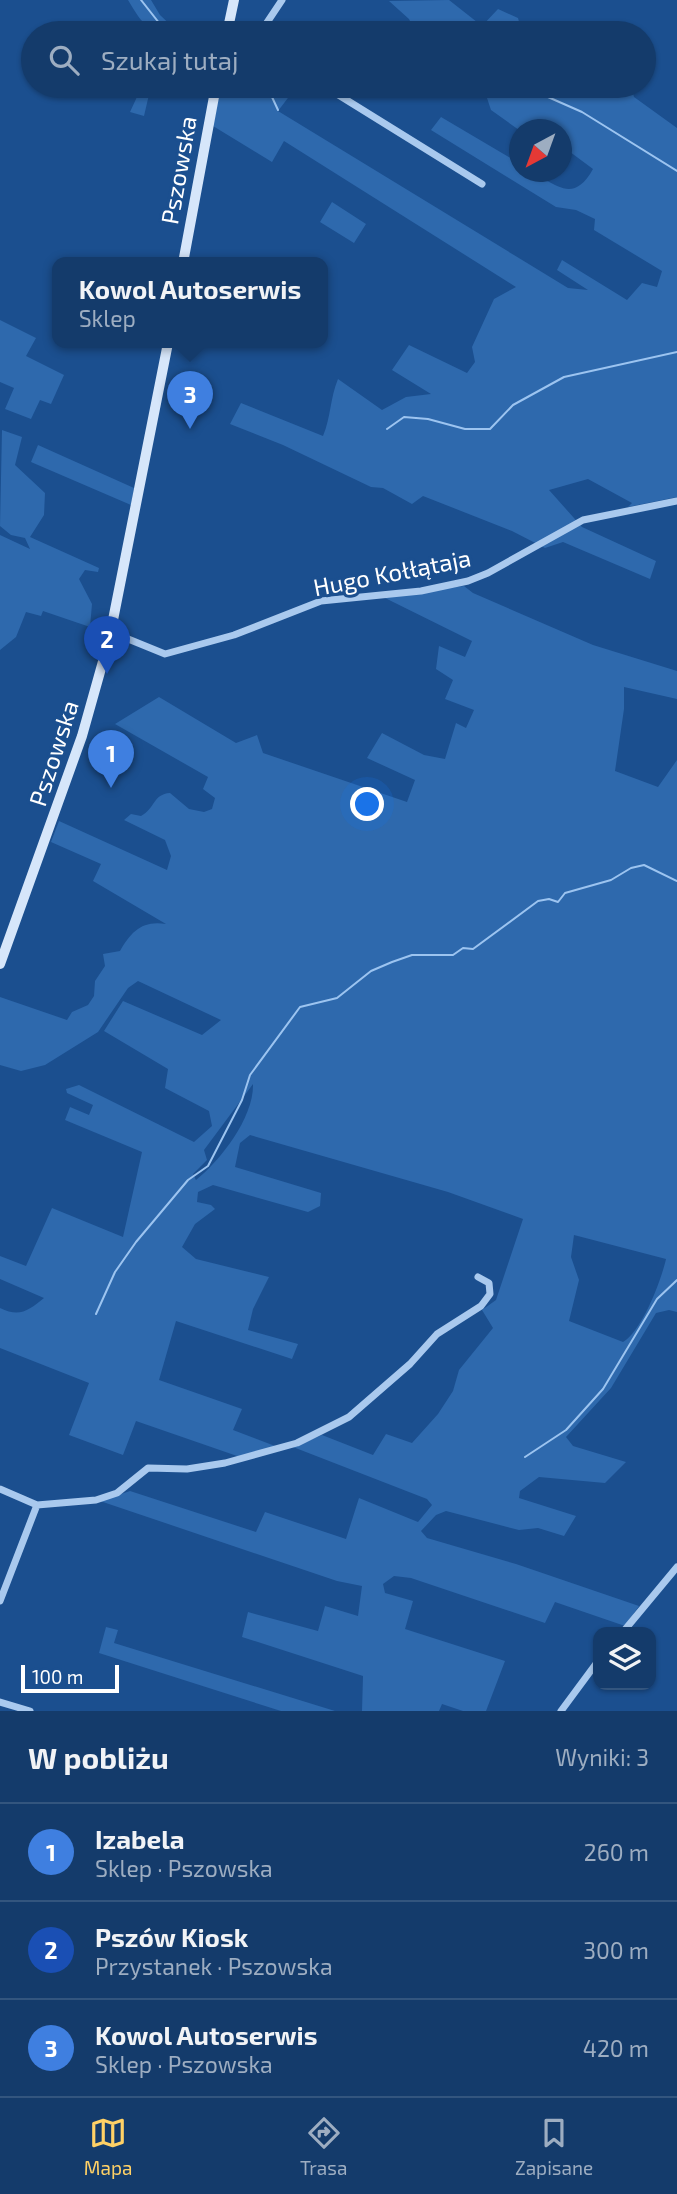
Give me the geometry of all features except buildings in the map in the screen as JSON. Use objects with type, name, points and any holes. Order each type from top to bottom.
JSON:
[{"type":"main road","points":[[230,21],[234,0]]},
{"type":"main road","name":"Pszowska","points":[[184,257],[214,98]]},
{"type":"main road","name":"Pszowska","points":[[0,964],[82,736],[111,632],[168,348]]},
{"type":"street","points":[[268,21],[282,0]]},
{"type":"street","points":[[343,98],[482,184]]},
{"type":"street","name":"Hugo Kołłątaja","points":[[111,632],[165,654],[234,635],[321,601],[421,591],[468,581],[488,573],[583,520],[677,501]]},
{"type":"street","points":[[0,1489],[37,1505],[96,1500],[117,1493],[148,1468],[187,1469],[243,1459],[297,1443],[349,1417],[381,1391],[437,1334],[481,1306],[490,1294],[489,1283],[478,1277]]},
{"type":"street","points":[[0,1601],[37,1505]]},
{"type":"street","points":[[627,1627],[677,1567]]},
{"type":"street","points":[[561,1711],[593,1668]]},
{"type":"street","points":[[0,1702],[30,1711]]},
{"type":"shaded area","points":[[128,0],[151,0],[166,21],[142,21]]},
{"type":"shaded area","points":[[449,0],[476,21],[410,21],[389,1]]},
{"type":"shaded area","points":[[498,9],[518,18],[519,21],[487,21]]},
{"type":"shaded area","points":[[136,98],[148,98],[144,116],[130,112]]},
{"type":"shaded area","points":[[219,98],[288,98],[278,111],[568,288],[588,290],[557,270],[562,260],[627,300],[642,283],[657,287],[662,271],[594,230],[595,219],[576,210],[556,207],[515,182],[549,182],[567,189],[576,188],[584,181],[593,169],[572,153],[572,119],[509,119],[509,123],[491,110],[487,98],[635,98],[677,128],[677,497],[628,507],[632,503],[588,479],[549,490],[582,527],[656,561],[650,579],[563,542],[545,548],[512,531],[423,496],[412,504],[383,488],[371,487],[283,445],[230,424],[241,403],[323,436],[338,379],[382,410],[406,397],[431,394],[392,370],[409,345],[467,373],[475,362],[472,347],[494,299],[516,287],[284,141],[272,162],[213,126]]},
{"type":"shaded area","points":[[441,117],[509,157],[509,178],[431,130]]},
{"type":"shaded area","points":[[332,202],[366,224],[354,243],[320,222]]},
{"type":"shaded area","points":[[0,320],[36,338],[26,356],[64,375],[51,404],[40,400],[31,419],[5,409],[14,388],[0,382]]},
{"type":"shaded area","points":[[2,430],[22,437],[15,465],[45,493],[44,515],[30,537],[99,568],[98,572],[85,570],[79,579],[92,604],[90,627],[43,611],[41,616],[26,612],[16,637],[0,650],[0,535],[30,549],[25,538],[11,535],[0,526]]},
{"type":"shaded area","points":[[38,445],[134,488],[131,505],[31,462]]},
{"type":"shaded area","points":[[464,586],[473,593],[593,645],[677,671],[677,699],[624,687],[624,709],[615,771],[658,787],[677,760],[677,1312],[669,1310],[656,1313],[611,1388],[566,1437],[573,1446],[626,1462],[605,1483],[539,1477],[520,1491],[519,1498],[576,1516],[564,1536],[538,1528],[519,1530],[446,1511],[436,1515],[421,1531],[427,1538],[516,1564],[639,1606],[625,1626],[555,1602],[545,1623],[411,1578],[394,1576],[383,1584],[385,1593],[413,1601],[405,1629],[505,1661],[486,1711],[463,1711],[442,1704],[439,1711],[362,1711],[363,1676],[242,1637],[248,1612],[318,1631],[325,1606],[358,1616],[362,1586],[337,1581],[100,1501],[130,1491],[256,1532],[265,1512],[346,1539],[359,1498],[418,1522],[432,1505],[427,1499],[293,1447],[322,1435],[373,1455],[386,1434],[412,1443],[438,1414],[453,1391],[459,1370],[493,1328],[482,1310],[496,1300],[523,1219],[448,1192],[250,1135],[240,1143],[235,1167],[321,1193],[320,1206],[308,1212],[213,1185],[198,1192],[197,1202],[211,1205],[215,1209],[195,1224],[182,1247],[196,1259],[269,1277],[253,1309],[248,1330],[298,1344],[292,1359],[176,1321],[159,1380],[242,1409],[233,1430],[275,1446],[240,1457],[136,1421],[123,1455],[69,1435],[89,1383],[0,1348],[0,1308],[13,1312],[24,1311],[44,1298],[0,1279],[0,1256],[26,1266],[52,1208],[123,1237],[142,1152],[65,1120],[70,1107],[89,1115],[93,1105],[67,1093],[66,1089],[79,1085],[194,1142],[212,1126],[209,1111],[165,1088],[168,1069],[104,1031],[123,1001],[202,1035],[221,1020],[138,981],[128,988],[98,1032],[45,1065],[21,1071],[0,1065],[0,997],[67,1020],[72,1012],[88,1005],[94,996],[95,981],[105,966],[103,954],[120,951],[128,938],[144,926],[166,924],[93,881],[101,864],[51,842],[59,821],[167,870],[171,856],[165,840],[124,820],[131,814],[141,816],[146,813],[164,794],[170,793],[189,809],[204,812],[212,809],[215,798],[203,789],[208,777],[115,724],[159,697],[236,743],[257,735],[263,753],[407,802],[415,780],[367,758],[382,733],[424,755],[445,759],[456,723],[466,728],[474,710],[445,699],[453,680],[436,669],[439,646],[465,657],[472,641],[383,597]],"holes":[[[253,1084],[252,1097],[242,1124],[216,1161],[196,1180],[193,1174],[207,1160],[204,1150]],[[574,1235],[666,1259],[644,1317],[623,1342],[569,1321],[579,1280],[571,1257]]]},
{"type":"shaded area","points":[[106,1627],[118,1630],[114,1643],[335,1711],[281,1711],[99,1653]]},
{"type":"waterway","points":[[141,0],[158,21]]},
{"type":"waterway","points":[[272,98],[278,110]]},
{"type":"waterway","points":[[550,98],[582,112],[677,171]]},
{"type":"waterway","points":[[387,429],[404,417],[428,419],[465,429],[490,429],[513,405],[564,377],[677,352]]},
{"type":"waterway","points":[[96,1314],[115,1272],[136,1242],[188,1180],[208,1166],[242,1100],[250,1075],[300,1007],[337,998],[371,971],[412,955],[453,955],[463,948],[473,949],[538,901],[549,899],[558,902],[565,893],[611,880],[631,868],[644,865],[677,881]]},
{"type":"waterway","points":[[525,1457],[566,1430],[603,1389],[657,1299],[677,1280]]},
{"type":"place","name":"Kowol Autoserwis","points":[[190,429]]},
{"type":"place","name":"Pszów Kiosk","points":[[107,674]]},
{"type":"place","name":"Izabela","points":[[111,788]]}]
